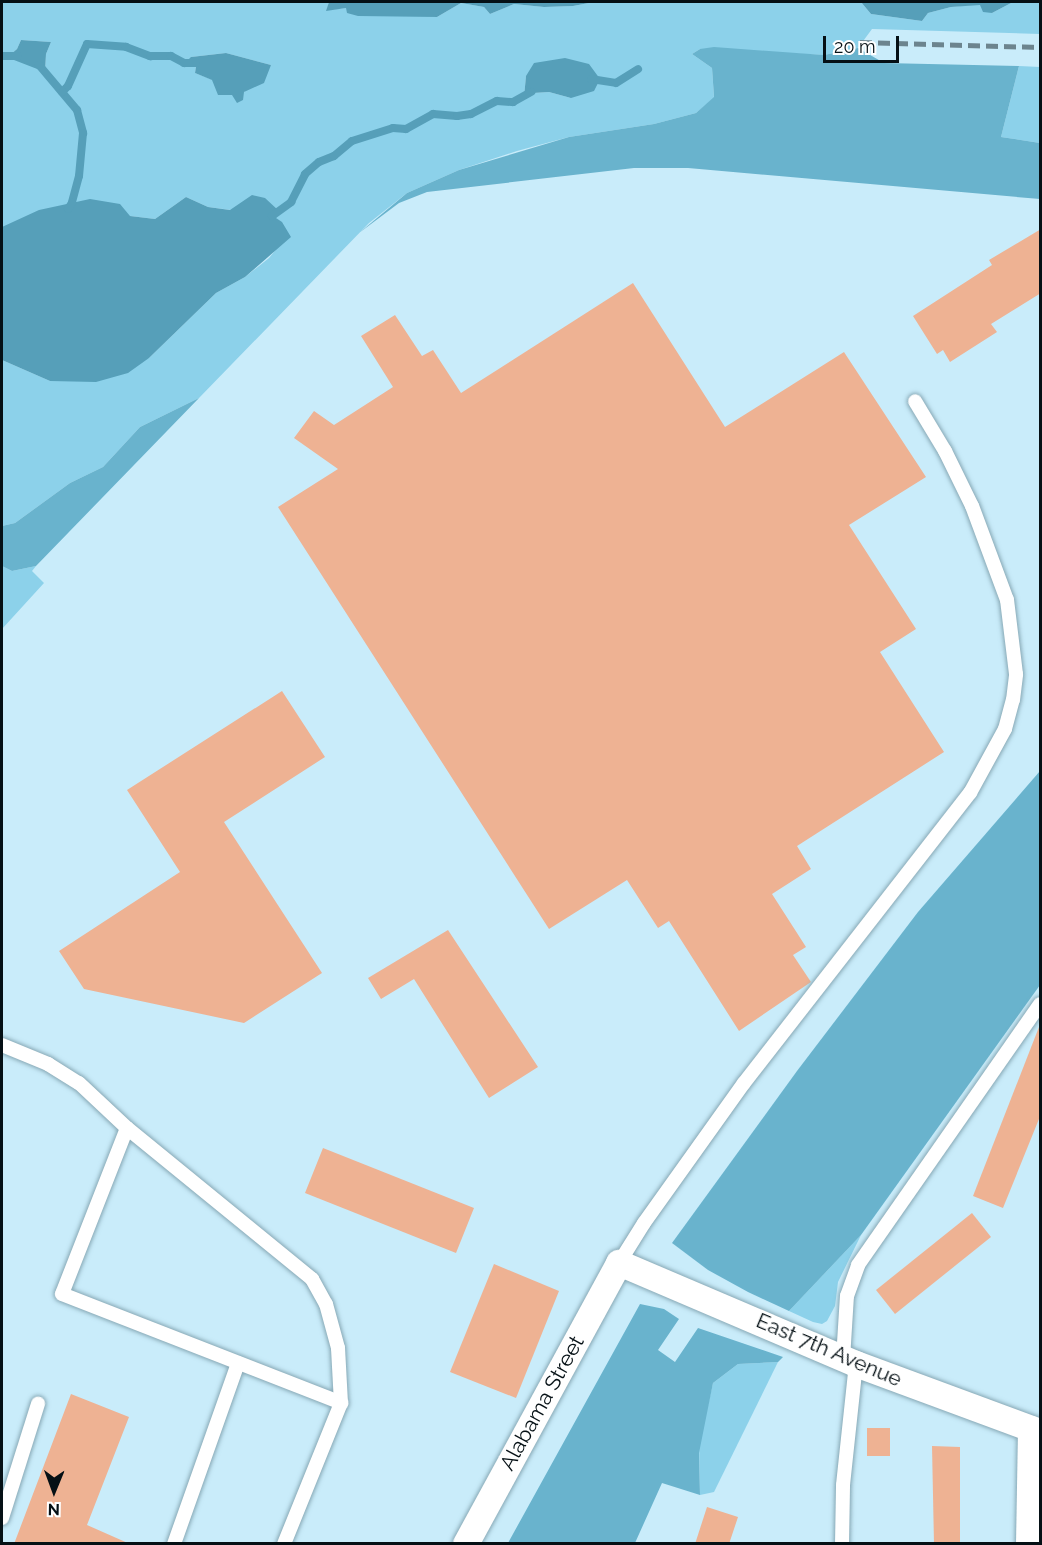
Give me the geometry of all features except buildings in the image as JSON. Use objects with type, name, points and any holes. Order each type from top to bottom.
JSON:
[{"type":"street","name":"East 7th Avenue","points":[[619,1263],[849,1361],[1036,1431]]},
{"type":"street","name":"Alabama Street","points":[[466,1544],[619,1263]]},
{"type":"street","points":[[1029,1544],[1036,1431]]},
{"type":"lane","points":[[619,1263],[644,1223],[744,1083],[970,793],[1005,729],[1013,700],[1016,674],[1007,600],[972,506],[945,451],[915,401]]},
{"type":"lane","points":[[842,1544],[849,1361],[847,1296],[858,1265],[1041,1004]]},
{"type":"lane","points":[[2,1045],[48,1064],[79,1083],[127,1128],[312,1279],[326,1304],[338,1348],[341,1403],[284,1544]]},
{"type":"lane","points":[[127,1128],[62,1294],[341,1403]]},
{"type":"lane","points":[[174,1544],[238,1363]]},
{"type":"lane","points":[[2,1518],[38,1404]]},
{"type":"shaded area","points":[[2,2],[329,2],[327,10],[346,8],[437,17],[461,3],[484,7],[490,14],[514,4],[544,7],[573,6],[594,2],[861,2],[871,14],[922,21],[928,13],[951,7],[980,4],[992,13],[1013,2],[1040,2],[1040,34],[872,29],[858,48],[824,55],[700,49],[692,54],[712,68],[714,98],[696,113],[654,124],[569,137],[517,151],[459,170],[407,193],[369,223],[199,398],[140,427],[103,467],[70,483],[15,523],[2,526],[2,360],[50,381],[149,358],[216,293],[245,277],[269,258],[282,242],[231,210],[208,207],[186,197],[155,219],[130,216],[2,227]],"holes":[[[21,40],[51,42],[46,54],[45,72],[10,55],[17,49]],[[226,53],[271,65],[244,92],[195,73],[196,65],[191,57]],[[526,76],[571,98],[549,92],[533,93],[524,97]]]},
{"type":"shaded area","points":[[329,2],[594,2],[573,6],[544,7],[514,4],[490,14],[484,7],[461,3],[437,17],[358,16],[347,13],[346,8],[326,11]]},
{"type":"shaded area","points":[[861,2],[1013,2],[992,13],[983,12],[980,5],[951,7],[928,13],[922,21],[871,14]]},
{"type":"shaded area","points":[[21,40],[51,42],[46,54],[45,72],[14,60],[10,55],[17,49]]},
{"type":"shaded area","points":[[714,47],[824,55],[858,48],[884,63],[1019,66],[1001,137],[1040,143],[1040,199],[688,168],[634,168],[427,192],[399,203],[359,233],[407,193],[459,170],[569,137],[654,124],[696,113],[714,97],[712,68],[692,54],[700,49]]},
{"type":"shaded area","points":[[226,53],[271,65],[264,83],[244,92],[243,100],[237,103],[232,95],[218,95],[212,80],[195,73],[196,66],[188,64],[187,61],[191,57]]},
{"type":"shaded area","points":[[565,58],[589,64],[600,79],[594,91],[571,98],[549,92],[533,93],[526,99],[524,97],[526,76],[534,63]]},
{"type":"shaded area","points":[[1019,66],[1040,67],[1040,143],[1001,137]]},
{"type":"shaded area","points":[[252,195],[265,198],[279,211],[276,218],[282,222],[291,237],[245,277],[216,293],[149,358],[128,373],[96,382],[50,381],[2,360],[2,227],[39,210],[90,199],[120,204],[130,216],[155,219],[186,197],[208,207],[230,210]]},
{"type":"shaded area","points":[[199,398],[36,566],[12,571],[2,566],[2,526],[15,523],[70,483],[103,467],[140,427]]},
{"type":"shaded area","points":[[2,566],[12,571],[36,566],[32,571],[44,583],[2,629]]},
{"type":"shaded area","points":[[1040,771],[1040,985],[861,1235],[789,1311],[708,1270],[672,1243],[797,1071],[918,912]]},
{"type":"shaded area","points":[[861,1235],[838,1282],[835,1306],[827,1321],[822,1324],[813,1322],[789,1311]]},
{"type":"shaded area","points":[[640,1304],[664,1309],[679,1319],[658,1350],[675,1362],[698,1328],[783,1357],[778,1362],[738,1364],[713,1383],[699,1453],[700,1495],[662,1483],[635,1543],[508,1543]]},
{"type":"shaded area","points":[[778,1362],[714,1492],[700,1495],[699,1445],[713,1383],[738,1364]]},
{"type":"waterway","points":[[62,92],[68,86],[87,44],[126,47],[150,56],[171,56],[184,63],[196,63]]},
{"type":"waterway","points":[[2,56],[18,56]]},
{"type":"waterway","points":[[39,65],[77,110],[83,133],[79,176],[72,203],[68,209]]},
{"type":"waterway","points":[[591,79],[616,83],[638,69]]},
{"type":"waterway","points":[[272,216],[291,202],[305,174],[319,162],[334,156],[352,141],[393,128],[406,129],[433,114],[457,116],[471,114],[497,101],[513,102],[531,92]]},
{"type":"railway","points":[[860,42],[1040,47]]}]
